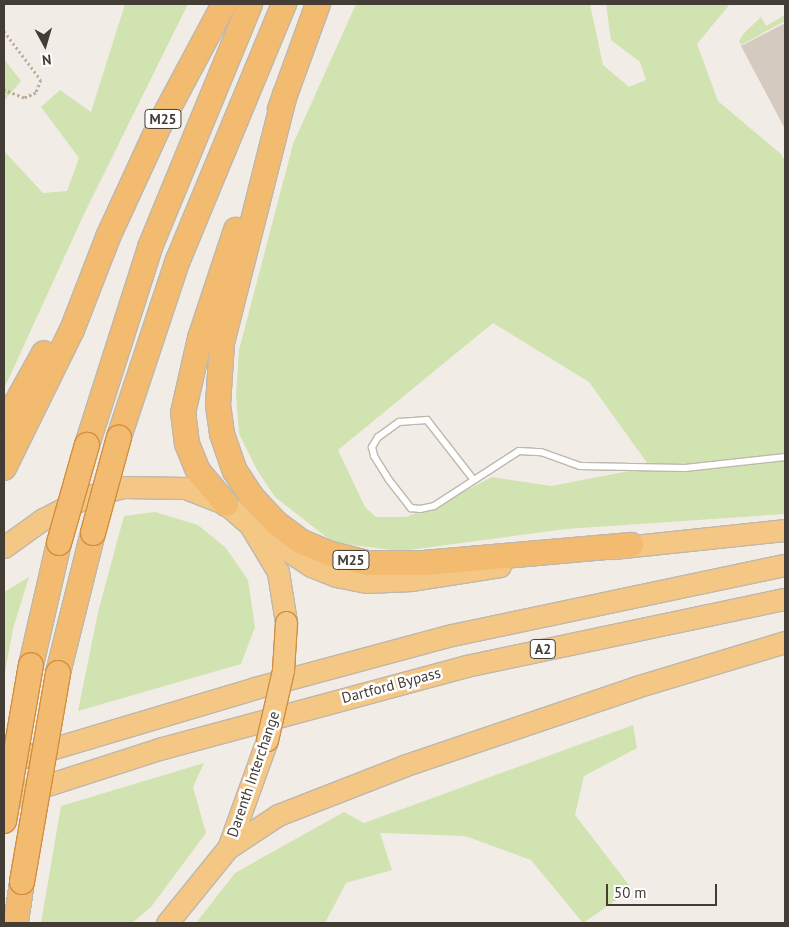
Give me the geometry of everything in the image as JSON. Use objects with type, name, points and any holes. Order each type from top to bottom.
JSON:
[{"type":"highway","name":"M25","points":[[4,468],[72,330],[108,237],[160,124],[224,4]]},
{"type":"highway","name":"M25","points":[[4,821],[31,664],[60,543],[87,445],[150,247],[250,4]]},
{"type":"highway","points":[[16,923],[58,673],[119,437],[178,260],[284,4]]},
{"type":"highway","name":"M25","points":[[226,504],[206,484],[192,460],[184,427],[184,400],[223,266],[318,4]]},
{"type":"highway","name":"M25","points":[[285,94],[233,293],[222,351],[218,405],[222,434],[236,471],[251,496],[275,522],[300,541],[331,554],[368,563],[424,563],[632,545]]},
{"type":"highway","name":"M25","points":[[4,425],[108,237]]},
{"type":"highway","name":"Darenth Interchange","points":[[4,547],[43,519],[86,497],[122,487],[185,488],[226,504],[250,525],[278,572],[286,622],[283,670],[268,740],[228,848],[167,923]]},
{"type":"highway","points":[[250,525],[311,566],[336,576],[383,583],[632,545],[785,530]]},
{"type":"highway","name":"A2","points":[[4,763],[292,677],[452,635],[785,565]]},
{"type":"highway","name":"Dartford Bypass","points":[[4,799],[159,749],[439,673],[631,629],[785,599]]},
{"type":"highway","points":[[228,848],[278,815],[406,765],[653,681],[785,642]]},
{"type":"lane","points":[[473,479],[427,420],[399,422],[378,437],[372,447],[374,456],[410,508],[434,506],[519,451],[541,452],[589,466],[685,468],[785,457]]},
{"type":"path","points":[[4,31],[41,80],[36,93],[24,98],[4,90]]},
{"type":"green space","points":[[125,4],[188,4],[85,212],[4,389],[4,151],[43,193],[67,191],[79,158],[41,107],[60,90],[91,112]]},
{"type":"green space","points":[[356,4],[590,4],[603,65],[629,87],[646,80],[640,62],[611,40],[606,4],[730,4],[697,44],[718,101],[781,154],[785,161],[785,514],[566,529],[402,551],[334,543],[275,497],[257,470],[239,434],[236,395],[239,350],[293,144]],"holes":[[[493,323],[589,382],[650,467],[551,486],[492,477],[444,502],[406,517],[376,517],[365,507],[338,450]]]},
{"type":"green space","points":[[785,15],[785,21],[741,45],[739,41],[744,33],[761,17],[766,26]]},
{"type":"green space","points":[[4,59],[21,81],[4,101]]},
{"type":"green space","points":[[155,512],[198,525],[226,548],[248,580],[255,627],[241,664],[78,711],[98,612],[124,516]]},
{"type":"green space","points":[[29,577],[13,629],[4,677],[4,592]]},
{"type":"green space","points":[[633,725],[637,748],[584,776],[575,815],[632,889],[583,923],[531,860],[465,836],[380,833],[392,870],[346,883],[325,923],[196,923],[235,873],[344,812],[364,823]]},
{"type":"green space","points":[[204,763],[193,787],[206,833],[151,907],[132,923],[41,923],[61,806]]},
{"type":"building","points":[[785,23],[785,129],[741,46]]}]
